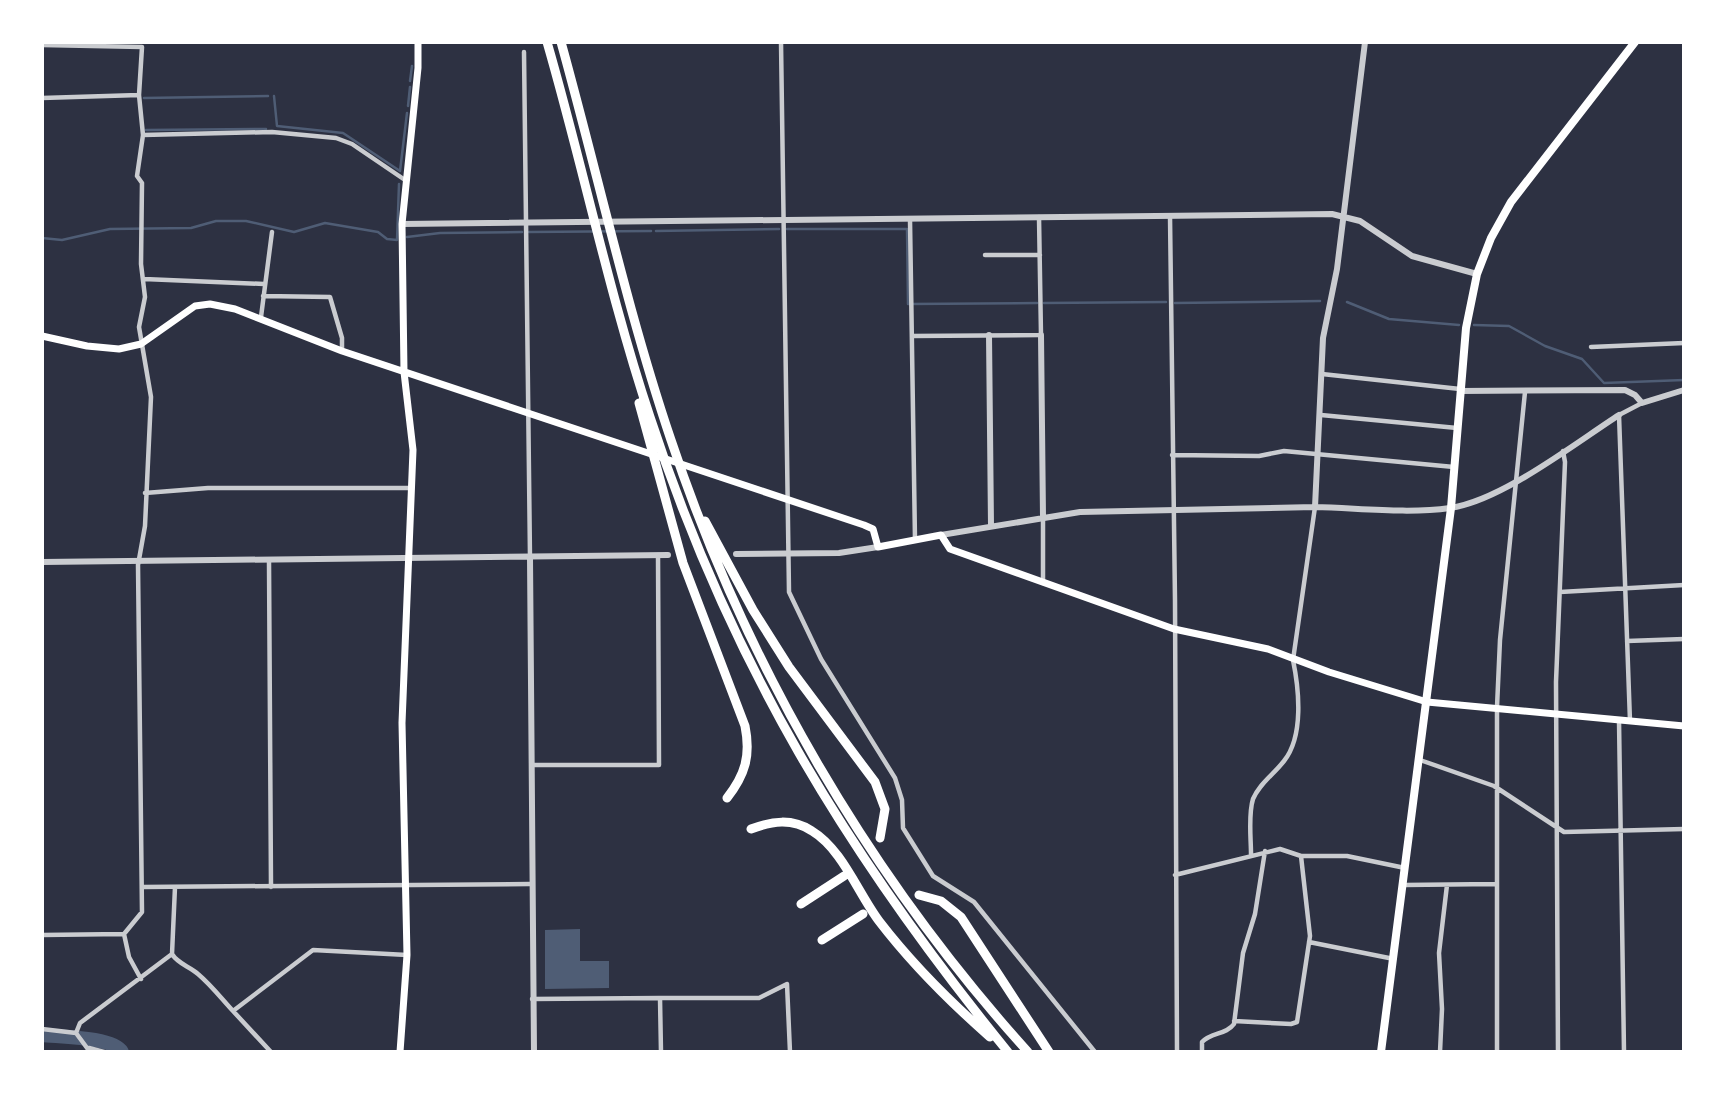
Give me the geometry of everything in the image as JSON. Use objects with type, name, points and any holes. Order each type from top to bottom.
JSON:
[{"type":"highway","points":[[547,42],[630,353],[659,479],[696,601],[745,726],[746,766],[727,798]]},
{"type":"highway","points":[[561,42],[633,315],[687,485],[753,645],[850,818],[932,937],[1028,1052]]},
{"type":"highway","points":[[1381,1052],[1451,508],[1468,315],[1477,274],[1491,239],[1511,202],[1633,45]]},
{"type":"highway","points":[[630,353],[670,476],[724,613],[795,750],[884,892],[919,941],[1007,1052]]},
{"type":"highway","points":[[687,485],[770,638],[880,791],[885,809],[880,838]]},
{"type":"highway","points":[[751,829],[783,821],[815,832],[835,854],[877,917],[921,972],[946,999],[1007,1052]]},
{"type":"highway","points":[[801,904],[844,876]]},
{"type":"highway","points":[[919,895],[941,901],[961,917],[1049,1052]]},
{"type":"highway","points":[[822,940],[863,914]]},
{"type":"main road","points":[[400,1052],[407,955],[402,723],[412,439],[404,372],[402,225],[418,68],[418,42]]},
{"type":"main road","points":[[42,336],[108,348],[141,344],[195,306],[222,306],[261,317],[342,351],[873,529],[878,547],[941,535],[950,550],[1174,629],[1258,646],[1293,660],[1427,702],[1684,726]]},
{"type":"street","points":[[781,42],[786,554],[789,592],[821,659],[895,778],[906,833],[933,876],[974,902],[1095,1052]]},
{"type":"street","points":[[1251,854],[1252,803],[1260,785],[1286,760],[1295,739],[1297,682],[1293,660],[1315,508],[1326,316],[1337,269],[1365,42]]},
{"type":"street","points":[[42,44],[142,47],[139,95],[143,135],[137,176],[142,183],[141,230],[145,297],[139,327],[151,397],[140,559],[143,887],[142,912],[124,934]]},
{"type":"street","points":[[524,52],[530,412],[531,999],[534,1052]]},
{"type":"street","points":[[42,98],[139,95]]},
{"type":"street","points":[[143,135],[272,132],[336,138],[352,144],[405,180]]},
{"type":"street","points":[[1170,216],[1177,1052]]},
{"type":"street","points":[[402,225],[1344,216],[1366,224],[1412,256],[1477,274]]},
{"type":"street","points":[[1039,217],[1043,583]]},
{"type":"street","points":[[911,220],[915,540]]},
{"type":"street","points":[[261,317],[272,232]]},
{"type":"street","points":[[985,255],[1040,255]]},
{"type":"street","points":[[144,279],[264,284]]},
{"type":"street","points":[[263,296],[330,297],[342,338],[342,351]]},
{"type":"street","points":[[989,335],[991,526]]},
{"type":"street","points":[[912,336],[1041,335]]},
{"type":"street","points":[[1591,347],[1684,343]]},
{"type":"street","points":[[1322,374],[1460,390],[1625,390],[1635,395],[1642,403]]},
{"type":"street","points":[[941,535],[1100,510],[1451,508],[1474,502],[1517,480],[1642,403],[1684,390]]},
{"type":"street","points":[[1497,1052],[1494,786],[1497,707],[1500,640],[1525,392]]},
{"type":"street","points":[[1321,415],[1457,428]]},
{"type":"street","points":[[1619,415],[1630,721]]},
{"type":"street","points":[[1172,455],[1259,456],[1284,451],[1455,467]]},
{"type":"street","points":[[1558,1052],[1557,714],[1565,462],[1563,451]]},
{"type":"street","points":[[145,493],[208,488],[411,488]]},
{"type":"street","points":[[736,554],[839,553],[878,547]]},
{"type":"street","points":[[531,765],[659,765],[658,555]]},
{"type":"street","points":[[42,562],[668,555]]},
{"type":"street","points":[[270,561],[271,887]]},
{"type":"street","points":[[1560,592],[1684,585]]},
{"type":"street","points":[[1627,641],[1684,639]]},
{"type":"street","points":[[1619,720],[1624,1052]]},
{"type":"street","points":[[1420,760],[1494,786],[1564,832],[1684,829]]},
{"type":"street","points":[[1175,875],[1251,854],[1280,849],[1301,856],[1348,856],[1405,868]]},
{"type":"street","points":[[1202,1052],[1202,1042],[1208,1035],[1227,1031],[1234,1021],[1243,953],[1250,940],[1265,851]]},
{"type":"street","points":[[1234,1021],[1291,1024],[1297,1021],[1309,942],[1301,856]]},
{"type":"street","points":[[143,887],[530,884]]},
{"type":"street","points":[[1404,885],[1495,884]]},
{"type":"street","points":[[1440,1052],[1440,953],[1447,885]]},
{"type":"street","points":[[175,887],[172,954],[176,961],[191,968],[207,983],[271,1052]]},
{"type":"street","points":[[42,935],[124,934]]},
{"type":"street","points":[[124,934],[129,957],[141,979]]},
{"type":"street","points":[[1309,942],[1394,959]]},
{"type":"street","points":[[233,1011],[313,950],[407,955]]},
{"type":"street","points":[[76,1033],[80,1023],[141,979],[151,966],[172,954]]},
{"type":"street","points":[[531,999],[759,998],[788,984],[790,1052]]},
{"type":"street","points":[[660,998],[661,1052]]},
{"type":"street","points":[[42,1029],[76,1033],[89,1050],[104,1052]]},
{"type":"water","points":[[580,929],[580,961],[609,961],[609,988],[545,989],[545,930]]},
{"type":"waterway","points":[[410,81],[412,66]]},
{"type":"waterway","points":[[408,106],[410,87]]},
{"type":"waterway","points":[[144,98],[268,96]]},
{"type":"waterway","points":[[274,96],[277,126],[343,133],[400,171],[407,113]]},
{"type":"waterway","points":[[146,130],[266,129]]},
{"type":"waterway","points":[[42,238],[62,240],[110,229],[191,228],[216,221],[246,221],[294,232],[325,223],[378,232],[387,239],[397,240],[399,184]]},
{"type":"waterway","points":[[656,231],[779,229]]},
{"type":"waterway","points":[[787,229],[907,229],[908,304],[1037,303]]},
{"type":"waterway","points":[[529,232],[651,231]]},
{"type":"waterway","points":[[407,237],[440,233],[522,232]]},
{"type":"waterway","points":[[1175,303],[1320,301]]},
{"type":"waterway","points":[[1044,303],[1166,302]]},
{"type":"waterway","points":[[1347,302],[1389,319],[1459,325]]},
{"type":"waterway","points":[[1474,325],[1509,326],[1545,346],[1582,359],[1604,383],[1684,380]]},
{"type":"waterway","points":[[42,1035],[108,1043],[122,1052]]},
{"type":"railway","points":[[949,42],[1508,42]]}]
